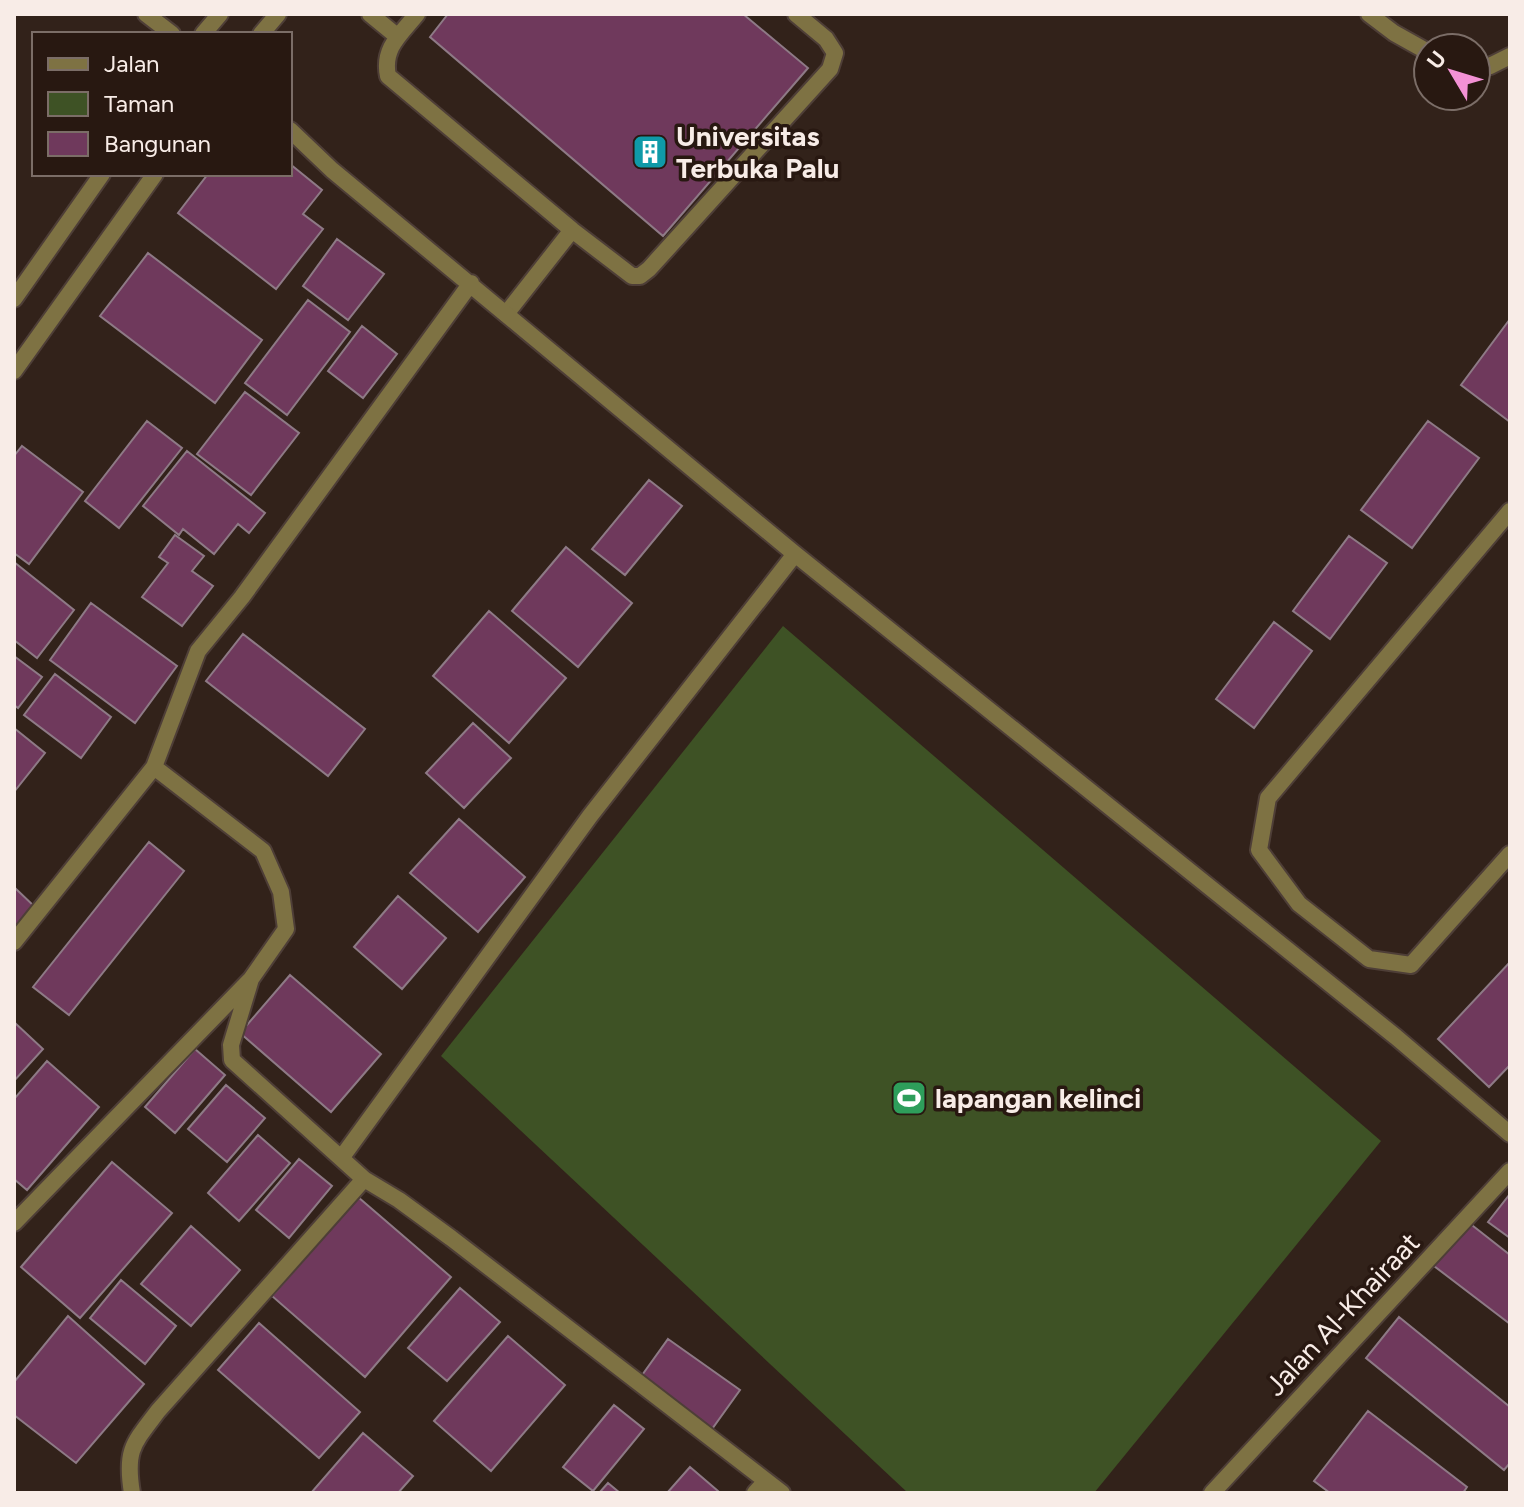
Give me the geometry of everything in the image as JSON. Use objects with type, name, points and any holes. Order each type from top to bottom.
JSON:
[{"type":"street","points":[[146,14],[169,32]]},
{"type":"street","points":[[205,32],[220,14]]},
{"type":"street","points":[[263,32],[278,14]]},
{"type":"street","points":[[370,14],[398,37]]},
{"type":"street","points":[[417,14],[389,49],[385,63],[388,76],[572,230],[632,276],[640,276],[649,269],[830,69],[835,53],[826,39],[796,14]]},
{"type":"street","points":[[1369,14],[1412,43]]},
{"type":"street","points":[[1492,65],[1510,56]]},
{"type":"street","points":[[292,132],[332,170],[795,554],[1396,1037],[1510,1134]]},
{"type":"street","points":[[14,299],[101,176]]},
{"type":"street","points":[[14,371],[154,176]]},
{"type":"street","points":[[506,314],[572,230]]},
{"type":"street","points":[[14,942],[154,767],[198,651],[242,597],[471,283]]},
{"type":"street","points":[[1510,511],[1268,798],[1259,850],[1299,904],[1369,959],[1411,965],[1510,854]]},
{"type":"street","points":[[342,1157],[590,816],[795,554]]},
{"type":"street","points":[[14,1223],[251,979],[286,929],[281,892],[263,851],[154,767]]},
{"type":"street","points":[[251,979],[231,1045],[232,1060],[364,1179],[451,1238],[760,1487],[782,1493]]},
{"type":"street","name":"Jalan Al-Khairaat","points":[[1212,1493],[1510,1171]]},
{"type":"street","points":[[132,1493],[128,1467],[135,1442],[142,1431],[364,1179]]},
{"type":"green space","name":"lapangan kelinci","points":[[783,626],[1381,1141],[1094,1493],[908,1493],[441,1056]]},
{"type":"building","name":"Universitas Terbuka Palu","points":[[448,14],[743,14],[808,68],[663,236],[430,37]]},
{"type":"building","points":[[292,166],[322,190],[303,214],[323,229],[276,289],[178,213],[206,176],[292,176]]},
{"type":"building","points":[[337,239],[384,274],[348,320],[303,286]]},
{"type":"building","points":[[148,253],[262,340],[215,403],[100,316]]},
{"type":"building","points":[[308,300],[350,332],[287,415],[245,383]]},
{"type":"building","points":[[1510,319],[1510,422],[1461,385]]},
{"type":"building","points":[[362,326],[397,354],[363,398],[328,371]]},
{"type":"building","points":[[245,392],[299,433],[251,495],[197,454]]},
{"type":"building","points":[[147,421],[182,448],[119,528],[85,501]]},
{"type":"building","points":[[1428,421],[1479,458],[1412,548],[1361,510]]},
{"type":"building","points":[[22,446],[83,492],[29,564],[14,553],[14,456]]},
{"type":"building","points":[[187,451],[265,513],[249,533],[238,524],[214,554],[183,529],[179,535],[143,506]]},
{"type":"building","points":[[649,480],[682,506],[625,575],[592,549]]},
{"type":"building","points":[[175,535],[204,556],[192,571],[213,586],[182,626],[142,597],[168,563],[159,557]]},
{"type":"building","points":[[1349,536],[1387,563],[1330,639],[1293,611]]},
{"type":"building","points":[[566,547],[632,603],[578,667],[512,611]]},
{"type":"building","points":[[14,562],[74,610],[37,658],[14,640]]},
{"type":"building","points":[[91,603],[177,666],[135,723],[50,660]]},
{"type":"building","points":[[489,611],[566,678],[509,743],[433,676]]},
{"type":"building","points":[[1274,622],[1312,651],[1254,728],[1216,699]]},
{"type":"building","points":[[243,634],[365,729],[328,776],[206,681]]},
{"type":"building","points":[[14,656],[42,677],[18,708],[14,705]]},
{"type":"building","points":[[55,674],[111,717],[81,758],[24,715]]},
{"type":"building","points":[[473,723],[511,758],[464,808],[426,773]]},
{"type":"building","points":[[14,728],[45,753],[14,792]]},
{"type":"building","points":[[459,819],[525,877],[478,932],[410,873]]},
{"type":"building","points":[[149,842],[184,871],[69,1015],[33,987]]},
{"type":"building","points":[[14,887],[36,908],[14,931]]},
{"type":"building","points":[[398,896],[446,938],[402,989],[354,947]]},
{"type":"building","points":[[1510,962],[1510,1065],[1489,1087],[1438,1039]]},
{"type":"building","points":[[290,975],[381,1054],[331,1112],[240,1033]]},
{"type":"building","points":[[14,1022],[43,1049],[14,1081]]},
{"type":"building","points":[[195,1049],[225,1075],[175,1133],[145,1107]]},
{"type":"building","points":[[47,1061],[99,1107],[27,1190],[14,1179],[14,1099]]},
{"type":"building","points":[[226,1085],[265,1118],[227,1162],[188,1129]]},
{"type":"building","points":[[258,1135],[290,1163],[239,1221],[208,1193]]},
{"type":"building","points":[[299,1159],[332,1186],[289,1238],[256,1210]]},
{"type":"building","points":[[112,1162],[172,1213],[80,1318],[21,1267]]},
{"type":"building","points":[[1510,1194],[1510,1238],[1488,1222]]},
{"type":"building","points":[[358,1197],[451,1277],[365,1377],[272,1296]]},
{"type":"building","points":[[1468,1222],[1510,1255],[1510,1324],[1434,1266]]},
{"type":"building","points":[[191,1226],[240,1270],[191,1326],[141,1284]]},
{"type":"building","points":[[121,1280],[176,1326],[145,1364],[90,1318]]},
{"type":"building","points":[[460,1288],[500,1322],[447,1381],[408,1348]]},
{"type":"building","points":[[68,1316],[144,1384],[76,1463],[14,1415],[14,1382]]},
{"type":"building","points":[[1399,1317],[1510,1407],[1510,1463],[1504,1470],[1366,1358]]},
{"type":"building","points":[[259,1323],[360,1412],[319,1458],[218,1370]]},
{"type":"building","points":[[508,1336],[565,1385],[491,1471],[434,1421]]},
{"type":"building","points":[[668,1339],[740,1390],[712,1429],[640,1378]]},
{"type":"building","points":[[614,1405],[644,1429],[593,1491],[563,1467]]},
{"type":"building","points":[[1368,1411],[1467,1487],[1463,1493],[1330,1493],[1314,1481]]},
{"type":"building","points":[[363,1433],[413,1476],[398,1493],[311,1493]]},
{"type":"building","points":[[690,1467],[718,1491],[717,1493],[667,1493]]},
{"type":"building","points":[[608,1483],[620,1493],[599,1493]]},
{"type":"place","name":"Universitas Terbuka Palu","points":[[650,152]]},
{"type":"place","name":"lapangan kelinci","points":[[909,1098]]}]
